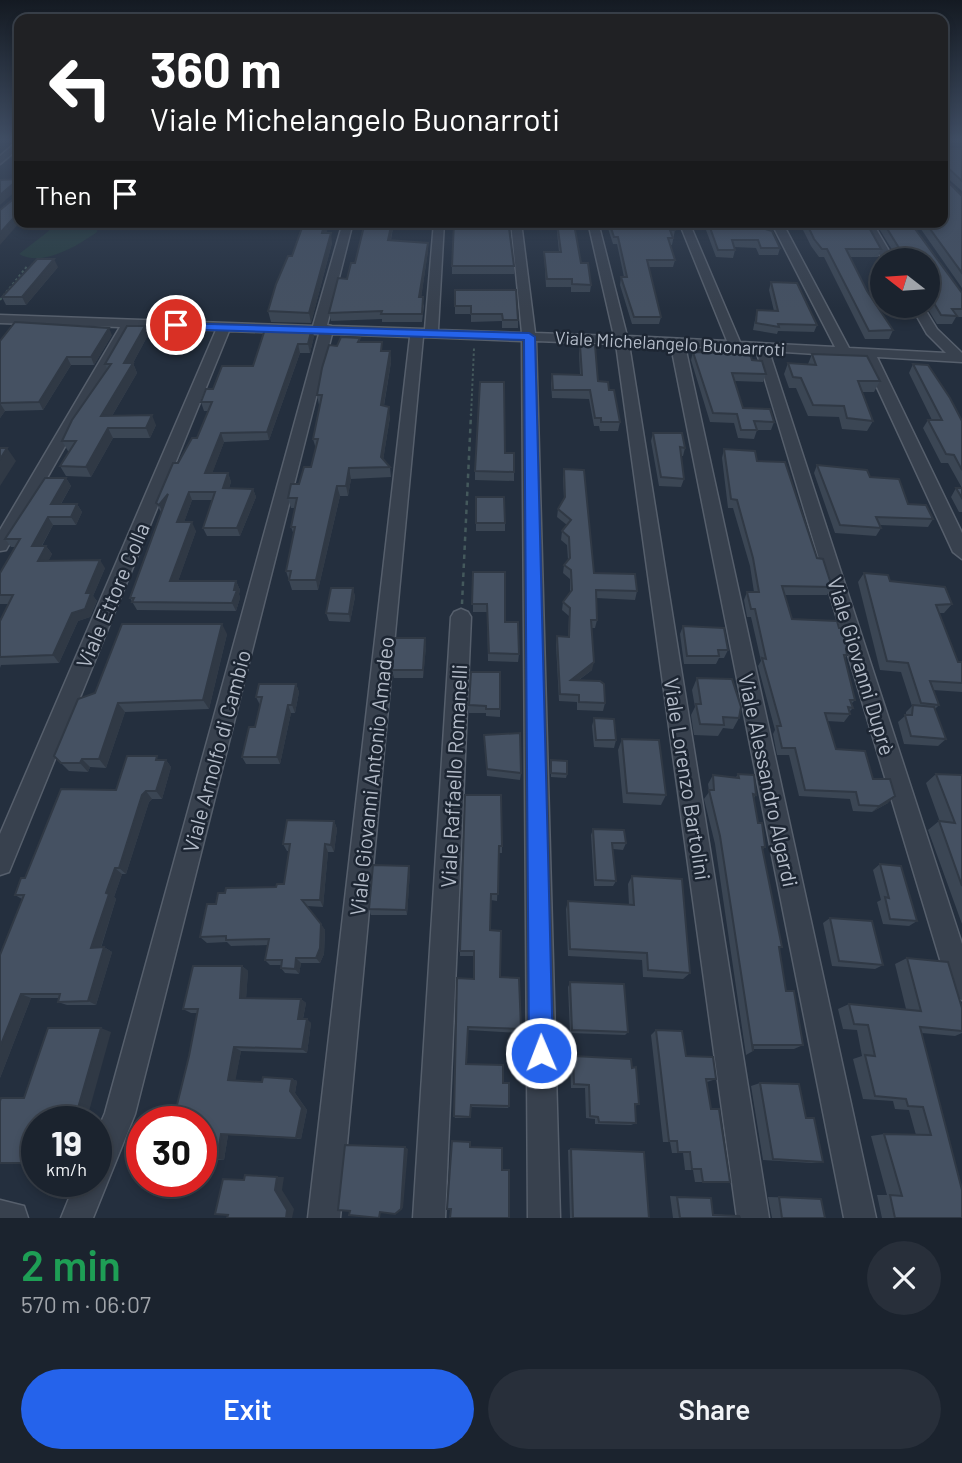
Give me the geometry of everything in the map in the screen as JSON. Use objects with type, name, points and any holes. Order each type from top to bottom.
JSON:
[{"type":"street","name":"Viale Arnolfo di Cambio","points":[[112,1133],[120,1114],[323,329],[347,228]]},
{"type":"street","name":"Viale Giovanni Antonio Amadeo","points":[[324,1218],[438,228]]},
{"type":"street","points":[[517,228],[529,337],[544,1218]]},
{"type":"street","name":"Viale Lorenzo Bartolini","points":[[594,228],[622,341],[753,1218]]},
{"type":"street","points":[[686,228],[735,345]]},
{"type":"street","points":[[779,228],[844,351]]},
{"type":"street","points":[[870,228],[881,248]]},
{"type":"street","points":[[924,318],[932,331],[960,358]]},
{"type":"street","name":"Viale Michelangelo Buonarroti","points":[[8,324],[224,326],[475,334],[761,346],[960,358]]},
{"type":"street","points":[[0,545],[128,324]]},
{"type":"street","name":"Viale Ettore Colla","points":[[0,863],[224,326]]},
{"type":"street","name":"Viale Alessandro Algardi","points":[[677,342],[860,1218]]},
{"type":"street","name":"Viale Giovanni Duprè","points":[[761,346],[962,986]]},
{"type":"street","points":[[869,353],[962,552]]},
{"type":"street","name":"Viale Raffaello Romanelli","points":[[429,1218],[461,617]]},
{"type":"street","points":[[77,1218],[86,1197]]},
{"type":"street","points":[[0,1216],[12,1218]]},
{"type":"path","points":[[0,300],[28,265]]},
{"type":"path","points":[[461,617],[475,334]]},
{"type":"green space","points":[[97,228],[97,232],[59,254],[38,258],[19,254],[50,230]]},
{"type":"building","points":[[948,196],[962,196],[962,273],[929,228],[948,228]]},
{"type":"building","points":[[14,198],[14,218],[0,233],[0,210]]},
{"type":"building","points":[[302,228],[323,228],[322,233],[331,233],[309,313],[268,311],[288,256],[292,256]]},
{"type":"building","points":[[364,228],[391,228],[388,240],[428,243],[419,297],[423,297],[422,314],[381,314],[382,311],[329,313],[338,278],[347,279],[351,263],[355,263]]},
{"type":"building","points":[[454,228],[509,228],[514,266],[452,266]]},
{"type":"building","points":[[558,228],[575,228],[581,263],[588,263],[591,285],[572,284],[572,279],[547,279],[544,252],[561,252]]},
{"type":"building","points":[[611,228],[674,228],[675,230],[670,230],[673,238],[668,238],[675,260],[647,260],[661,317],[634,317],[621,277],[627,277],[618,237],[614,237]]},
{"type":"building","points":[[710,228],[765,228],[772,231],[780,248],[761,248],[758,240],[732,240],[735,250],[718,250]]},
{"type":"building","points":[[809,228],[869,228],[880,248],[846,249],[870,296],[870,318],[885,318],[893,330],[869,331],[827,249],[822,249]]},
{"type":"building","points":[[887,228],[914,228],[929,248],[899,248]]},
{"type":"building","points":[[37,259],[54,259],[22,297],[2,297]]},
{"type":"building","points":[[940,263],[962,293],[962,309],[952,309],[957,316],[941,315]]},
{"type":"building","points":[[771,282],[797,283],[817,325],[778,324],[779,327],[756,323],[757,310],[778,311]]},
{"type":"building","points":[[455,290],[516,290],[518,320],[503,320],[502,314],[471,314],[471,306],[455,306]]},
{"type":"building","points":[[15,322],[109,328],[91,357],[67,357],[39,402],[0,403],[0,341]]},
{"type":"building","points":[[127,326],[145,326],[124,363],[133,363],[101,416],[152,415],[146,428],[108,428],[86,467],[60,466],[76,441],[62,441],[72,420],[111,364],[105,364]]},
{"type":"building","points":[[266,326],[312,328],[308,344],[298,344],[267,432],[221,433],[205,473],[228,473],[223,488],[253,489],[237,528],[203,528],[215,492],[189,492],[177,522],[192,522],[170,581],[236,581],[234,590],[237,590],[232,603],[132,602],[134,598],[130,598],[168,494],[159,505],[156,503],[173,463],[178,463],[192,438],[197,438],[212,402],[201,402],[206,389],[213,389],[222,366],[253,366]]},
{"type":"building","points":[[341,337],[360,338],[358,342],[382,342],[381,351],[390,351],[381,405],[389,407],[381,457],[390,467],[349,468],[346,486],[337,486],[316,580],[289,580],[291,571],[286,571],[295,527],[291,527],[297,498],[288,498],[291,484],[299,484],[304,467],[311,467],[318,439],[313,439],[322,395],[317,395],[322,368],[329,345],[337,346]]},
{"type":"building","points":[[580,345],[595,345],[598,381],[608,382],[609,390],[614,390],[620,422],[601,422],[601,418],[595,418],[590,390],[553,390],[552,374],[582,375]]},
{"type":"building","points":[[693,352],[750,354],[752,360],[762,361],[766,374],[732,373],[743,408],[770,409],[774,422],[754,421],[757,430],[741,430],[737,414],[713,413]]},
{"type":"building","points":[[812,354],[867,356],[880,381],[858,381],[873,421],[847,418],[844,406],[813,405],[801,378],[793,377],[788,363],[816,365]]},
{"type":"building","points":[[913,364],[928,365],[962,421],[962,470],[954,455],[946,454],[928,420],[942,420]]},
{"type":"building","points":[[480,382],[504,382],[505,453],[514,453],[514,472],[475,471]]},
{"type":"building","points":[[653,433],[682,433],[685,448],[680,447],[684,479],[661,477]]},
{"type":"building","points":[[0,448],[7,448],[0,459]]},
{"type":"building","points":[[724,449],[755,451],[757,461],[785,462],[817,558],[823,559],[832,587],[782,586],[792,619],[837,621],[839,628],[844,628],[851,649],[846,649],[847,655],[844,655],[855,700],[850,700],[853,708],[848,707],[850,714],[825,713],[836,749],[865,751],[873,779],[890,779],[895,796],[879,806],[859,805],[856,792],[805,790],[795,748],[782,748],[777,726],[781,726],[762,658],[766,659],[755,609],[751,609],[747,592],[759,592],[753,558],[737,500],[731,499]]},
{"type":"building","points":[[817,465],[867,470],[870,477],[899,479],[908,504],[926,505],[933,519],[876,517],[881,528],[840,525]]},
{"type":"building","points":[[564,469],[584,470],[594,573],[635,574],[637,591],[596,590],[597,620],[591,620],[594,662],[571,680],[600,681],[604,684],[605,703],[579,702],[579,695],[560,694],[557,636],[569,637],[570,608],[563,602],[572,590],[571,570],[564,565],[570,558],[569,537],[562,531],[571,520],[558,509],[565,497]]},
{"type":"building","points":[[45,478],[66,478],[51,504],[77,504],[71,517],[48,517],[32,546],[46,546],[38,561],[100,560],[86,593],[91,593],[85,609],[72,613],[53,655],[0,657],[0,621],[13,595],[0,595],[0,573],[20,539],[5,539]]},
{"type":"building","points":[[476,497],[504,497],[505,523],[476,523]]},
{"type":"building","points":[[473,572],[505,572],[505,622],[518,622],[519,654],[489,653],[487,604],[472,604]]},
{"type":"building","points":[[864,573],[888,575],[890,581],[945,587],[952,604],[936,605],[958,662],[962,662],[962,683],[930,681],[939,705],[921,703],[908,663],[887,661]]},
{"type":"building","points":[[331,588],[353,588],[349,614],[326,613]]},
{"type":"building","points":[[122,624],[222,624],[203,700],[118,703],[99,759],[61,763],[54,756],[78,699],[95,693]]},
{"type":"building","points":[[683,626],[724,628],[728,650],[718,650],[719,656],[687,656]]},
{"type":"building","points":[[395,638],[425,638],[423,670],[392,670]]},
{"type":"building","points":[[471,672],[500,672],[500,709],[469,705]]},
{"type":"building","points":[[697,678],[732,679],[741,707],[739,718],[723,717],[724,725],[700,724],[696,704],[701,704]]},
{"type":"building","points":[[259,684],[296,684],[292,705],[288,705],[277,757],[242,757],[249,727],[255,727],[262,697],[256,697]]},
{"type":"building","points":[[913,705],[934,707],[946,739],[911,736],[905,715],[912,715]]},
{"type":"building","points":[[594,718],[614,719],[616,740],[596,740]]},
{"type":"building","points":[[520,733],[521,773],[487,769],[484,735]]},
{"type":"building","points":[[622,739],[659,740],[666,795],[627,793]]},
{"type":"building","points":[[127,756],[157,756],[156,760],[166,760],[156,791],[146,791],[142,795],[119,868],[115,868],[106,893],[109,894],[91,948],[104,947],[88,1001],[58,1002],[60,994],[21,994],[0,1047],[0,955],[24,895],[15,895],[21,878],[25,878],[61,789],[116,790]]},
{"type":"building","points":[[551,760],[567,761],[567,774],[551,773]]},
{"type":"building","points":[[738,774],[754,775],[756,795],[753,794],[758,823],[762,823],[765,847],[762,847],[782,947],[779,947],[786,991],[794,991],[803,1045],[753,1045],[753,1051],[720,836],[709,790],[714,790],[713,775],[739,778]]},
{"type":"building","points":[[936,774],[962,775],[962,886],[939,821],[955,823]]},
{"type":"building","points":[[465,795],[501,795],[502,846],[499,846],[498,894],[491,894],[490,930],[501,931],[500,977],[519,978],[521,1029],[468,1027],[466,1064],[503,1065],[503,1083],[509,1083],[509,1106],[471,1105],[470,1117],[454,1116],[457,978],[474,979],[474,951],[460,951]]},
{"type":"building","points":[[287,820],[334,821],[331,845],[325,844],[320,900],[302,900],[321,924],[320,948],[316,958],[296,958],[295,969],[281,968],[282,960],[265,960],[269,939],[226,940],[226,936],[200,937],[207,904],[216,904],[218,893],[225,893],[226,888],[276,887],[277,884],[284,884],[290,844],[283,844]]},
{"type":"building","points":[[593,829],[624,830],[626,843],[612,843],[616,881],[596,880]]},
{"type":"building","points":[[880,864],[901,866],[917,921],[890,919],[885,897],[889,898]]},
{"type":"building","points":[[373,865],[409,866],[406,910],[369,909]]},
{"type":"building","points":[[632,876],[682,879],[690,973],[648,970],[647,953],[570,949],[568,901],[634,905]]},
{"type":"building","points":[[830,918],[872,921],[883,965],[839,961]]},
{"type":"building","points":[[907,958],[948,962],[962,1008],[962,1031],[920,1027],[962,1190],[962,1218],[895,1218],[890,1195],[902,1196],[884,1134],[931,1135],[923,1107],[908,1106],[906,1099],[875,1096],[865,1055],[875,1056],[868,1025],[854,1024],[849,1004],[921,1011]]},
{"type":"building","points":[[193,966],[242,966],[240,998],[301,999],[298,1019],[307,1019],[302,1049],[234,1047],[228,1080],[262,1082],[263,1077],[292,1079],[290,1091],[302,1108],[296,1138],[221,1134],[217,1159],[217,1106],[177,1106],[198,1009],[183,1009]]},
{"type":"building","points":[[570,982],[624,984],[628,1032],[572,1030]]},
{"type":"building","points":[[48,1028],[101,1028],[79,1106],[21,1106],[21,1163],[0,1163],[1,1098],[24,1098]]},
{"type":"building","points":[[656,1030],[682,1031],[686,1056],[713,1057],[716,1079],[706,1079],[711,1109],[719,1109],[730,1182],[703,1182],[701,1169],[692,1169],[690,1152],[678,1152],[677,1141],[669,1141]]},
{"type":"building","points":[[573,1056],[631,1059],[632,1068],[636,1067],[639,1104],[635,1104],[636,1123],[599,1122],[598,1117],[590,1116],[589,1085],[574,1084]]},
{"type":"building","points":[[760,1083],[799,1084],[806,1118],[814,1118],[823,1162],[773,1159]]},
{"type":"building","points":[[452,1141],[470,1142],[470,1147],[502,1148],[502,1170],[509,1170],[509,1218],[450,1218],[451,1209],[447,1209]]},
{"type":"building","points":[[345,1145],[405,1147],[401,1209],[395,1214],[380,1212],[379,1218],[349,1215],[350,1211],[338,1210]]},
{"type":"building","points":[[571,1149],[644,1152],[649,1218],[573,1218]]},
{"type":"building","points":[[245,1175],[277,1177],[275,1190],[287,1210],[286,1218],[227,1218],[228,1215],[215,1214],[223,1179],[244,1180]]},
{"type":"building","points":[[677,1197],[711,1198],[713,1215],[740,1218],[680,1218]]},
{"type":"building","points":[[779,1197],[821,1199],[825,1218],[782,1218]]},
{"type":"route","points":[[176,325],[529,337],[541,1053]]}]
